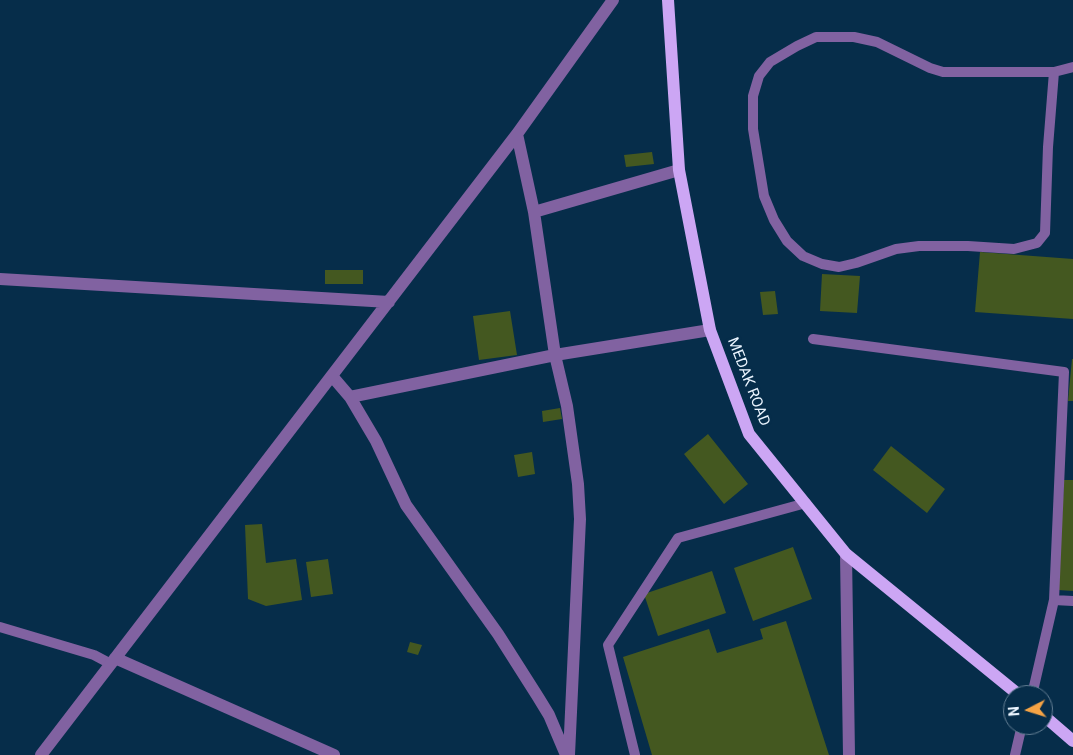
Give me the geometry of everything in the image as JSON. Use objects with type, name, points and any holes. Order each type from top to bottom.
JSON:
[{"type":"main road","name":"MEDAK ROAD","points":[[668,0],[679,170],[710,330],[749,434],[846,554],[1007,685]]},
{"type":"main road","points":[[1053,724],[1073,741]]},
{"type":"street","points":[[41,755],[390,302],[517,134],[613,0]]},
{"type":"street","points":[[517,134],[534,212],[555,355],[567,406],[578,484],[580,519],[568,755]]},
{"type":"street","points":[[534,212],[679,170]]},
{"type":"street","points":[[0,279],[390,302]]},
{"type":"street","points":[[350,397],[555,355],[710,330]]},
{"type":"street","points":[[332,376],[350,397],[376,441],[406,505],[498,634],[549,715],[568,755]]},
{"type":"street","points":[[846,554],[849,755]]},
{"type":"street","points":[[113,661],[334,755]]},
{"type":"lane","points":[[1054,72],[1048,147],[1045,233],[1037,243],[1014,249],[968,246],[919,246],[896,249],[856,263],[838,266],[822,264],[803,256],[787,241],[774,220],[764,196],[753,129],[753,96],[759,76],[770,62],[797,46],[816,37],[854,38],[877,42],[930,68],[944,72],[1054,72],[1073,67]]},
{"type":"lane","points":[[813,339],[1064,372],[1054,600],[1034,685]]},
{"type":"lane","points":[[635,755],[608,645],[678,538],[806,503]]},
{"type":"lane","points":[[1054,600],[1073,601]]},
{"type":"lane","points":[[0,626],[113,661]]},
{"type":"lane","points":[[1015,755],[1020,735]]},
{"type":"building","points":[[652,152],[654,164],[626,167],[624,155]]},
{"type":"building","points":[[980,252],[1073,259],[1073,319],[975,312]]},
{"type":"building","points":[[325,270],[363,270],[363,284],[325,284]]},
{"type":"building","points":[[822,274],[860,276],[857,313],[820,311]]},
{"type":"building","points":[[775,291],[778,314],[763,315],[760,292]]},
{"type":"building","points":[[510,311],[517,355],[479,360],[473,316]]},
{"type":"building","points":[[1072,359],[1073,401],[1068,401]]},
{"type":"building","points":[[560,408],[562,419],[543,422],[542,411]]},
{"type":"building","points":[[708,434],[748,484],[724,504],[684,454]]},
{"type":"building","points":[[891,446],[945,489],[927,513],[873,470]]},
{"type":"building","points":[[532,452],[535,474],[518,477],[514,455]]},
{"type":"building","points":[[1064,480],[1073,480],[1073,591],[1058,590]]},
{"type":"building","points":[[262,524],[266,563],[296,559],[302,600],[266,606],[248,599],[245,525]]},
{"type":"building","points":[[793,547],[812,599],[753,621],[734,568]]},
{"type":"building","points":[[328,559],[333,594],[311,597],[306,562]]},
{"type":"building","points":[[712,571],[726,613],[658,636],[644,594]]},
{"type":"building","points":[[786,621],[829,755],[652,755],[623,657],[709,629],[717,653],[763,639],[760,629]]},
{"type":"building","points":[[410,642],[422,645],[418,655],[407,652]]}]
